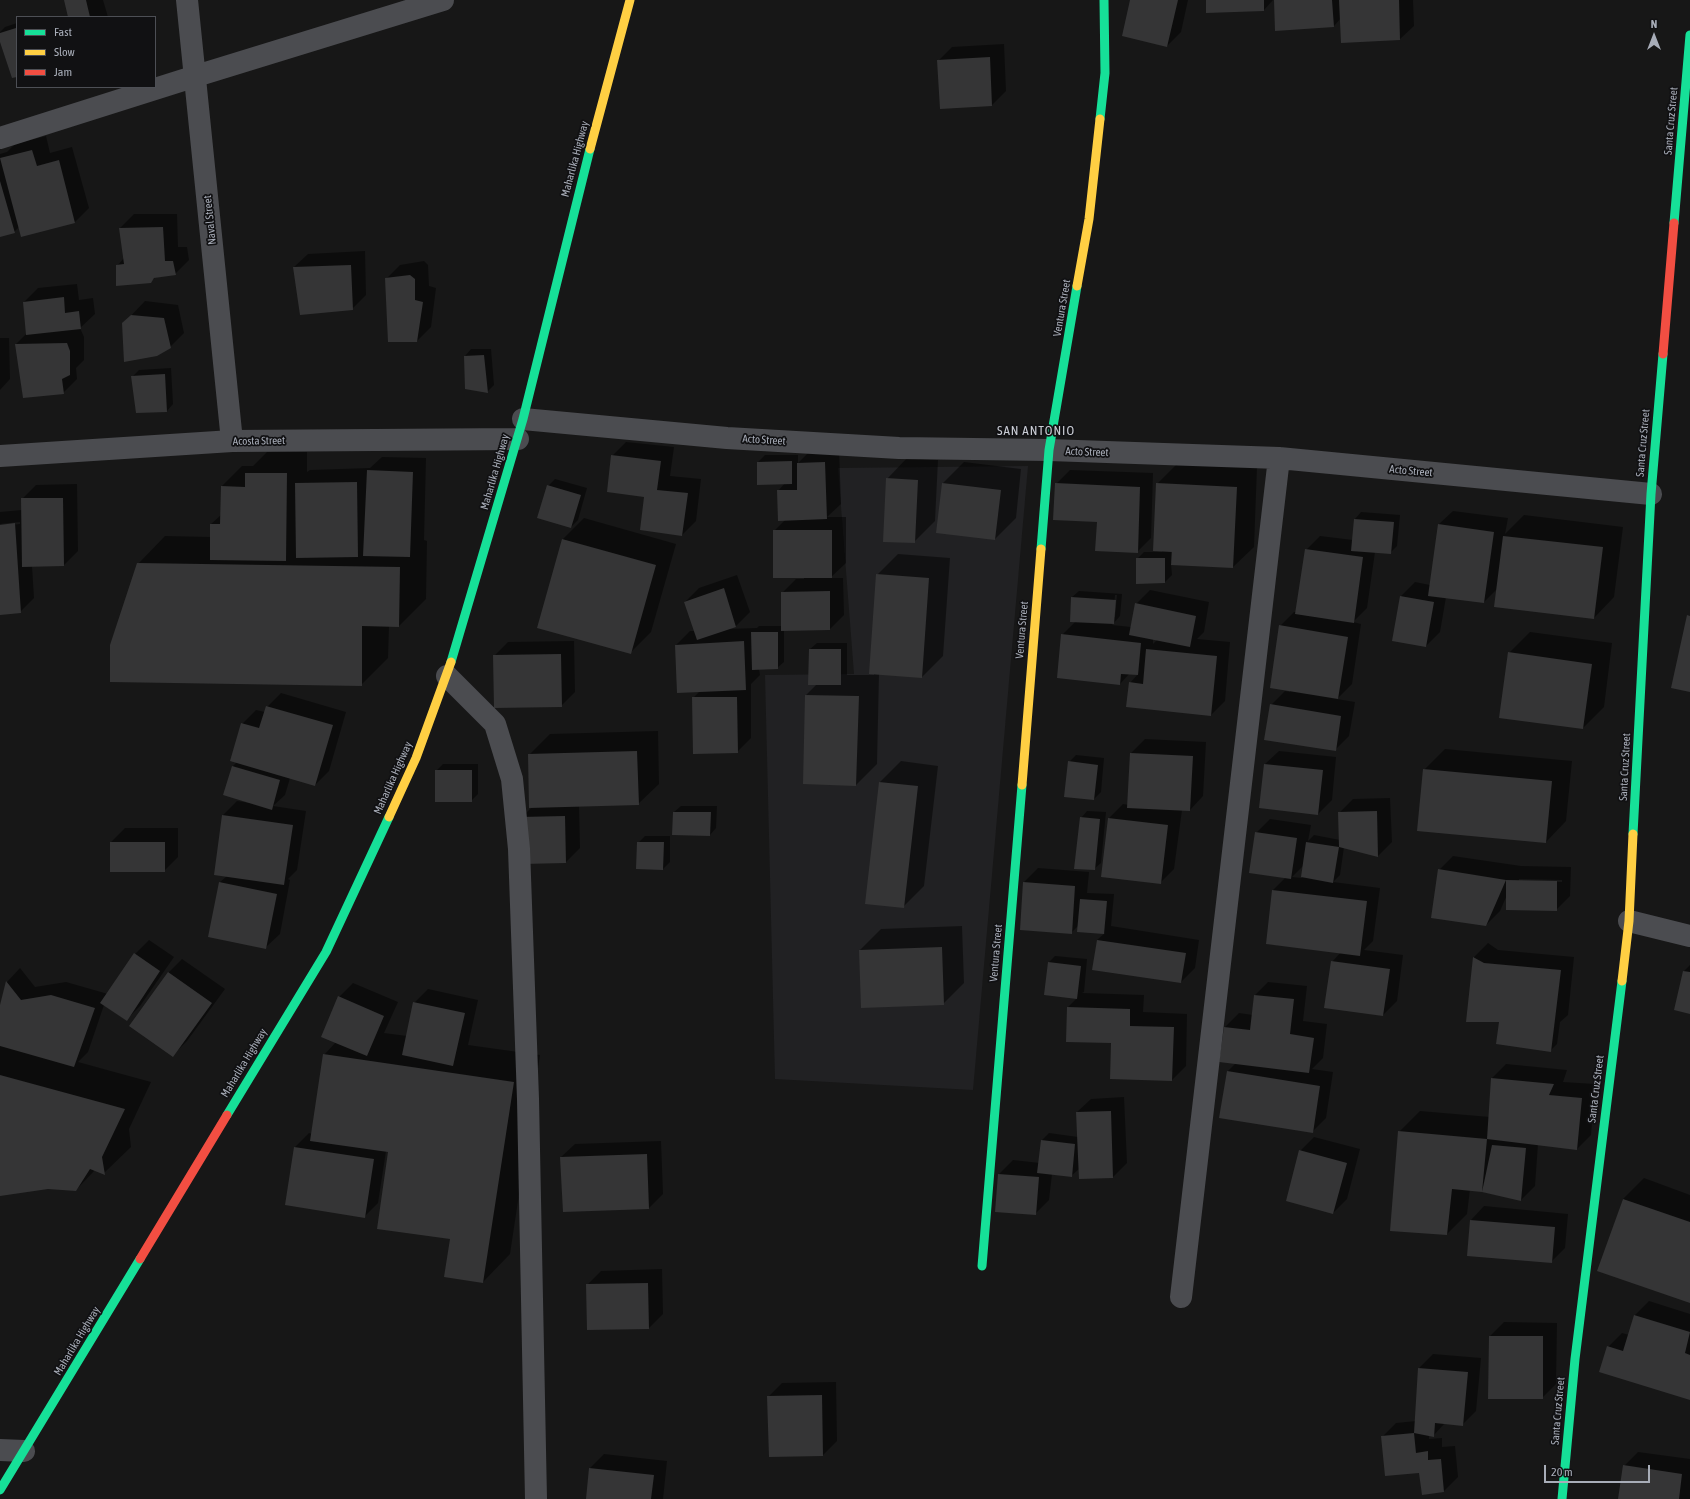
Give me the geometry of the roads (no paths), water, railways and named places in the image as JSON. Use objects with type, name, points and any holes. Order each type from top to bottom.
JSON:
[{"type":"street","name":"Naval Street","points":[[187,0],[196,76],[232,441]]},
{"type":"street","points":[[0,138],[443,0]]},
{"type":"street","name":"Ventura Street","points":[[982,1266],[1049,450],[1089,219],[1105,73],[1104,0]]},
{"type":"street","name":"Maharlika Highway","points":[[0,1490],[326,952],[416,758],[447,676],[520,429],[625,1]]},
{"type":"street","name":"Santa Cruz Street","points":[[1562,1499],[1575,1359],[1629,921],[1651,494],[1690,35]]},
{"type":"street","name":"Acto Street","points":[[520,429],[727,438],[876,447],[1049,450],[1279,458],[1651,494]]},
{"type":"street","name":"Acosta Street","points":[[0,456],[232,441],[520,429]]},
{"type":"street","points":[[1182,1297],[1279,458]]},
{"type":"street","points":[[447,676],[495,724],[512,779],[519,849],[528,1099],[536,1499]]},
{"type":"street","points":[[1629,921],[1690,936]]},
{"type":"street","points":[[0,1450],[24,1451]]},
{"type":"district","name":"SAN ANTONIO","points":[[1036,431]]}]
